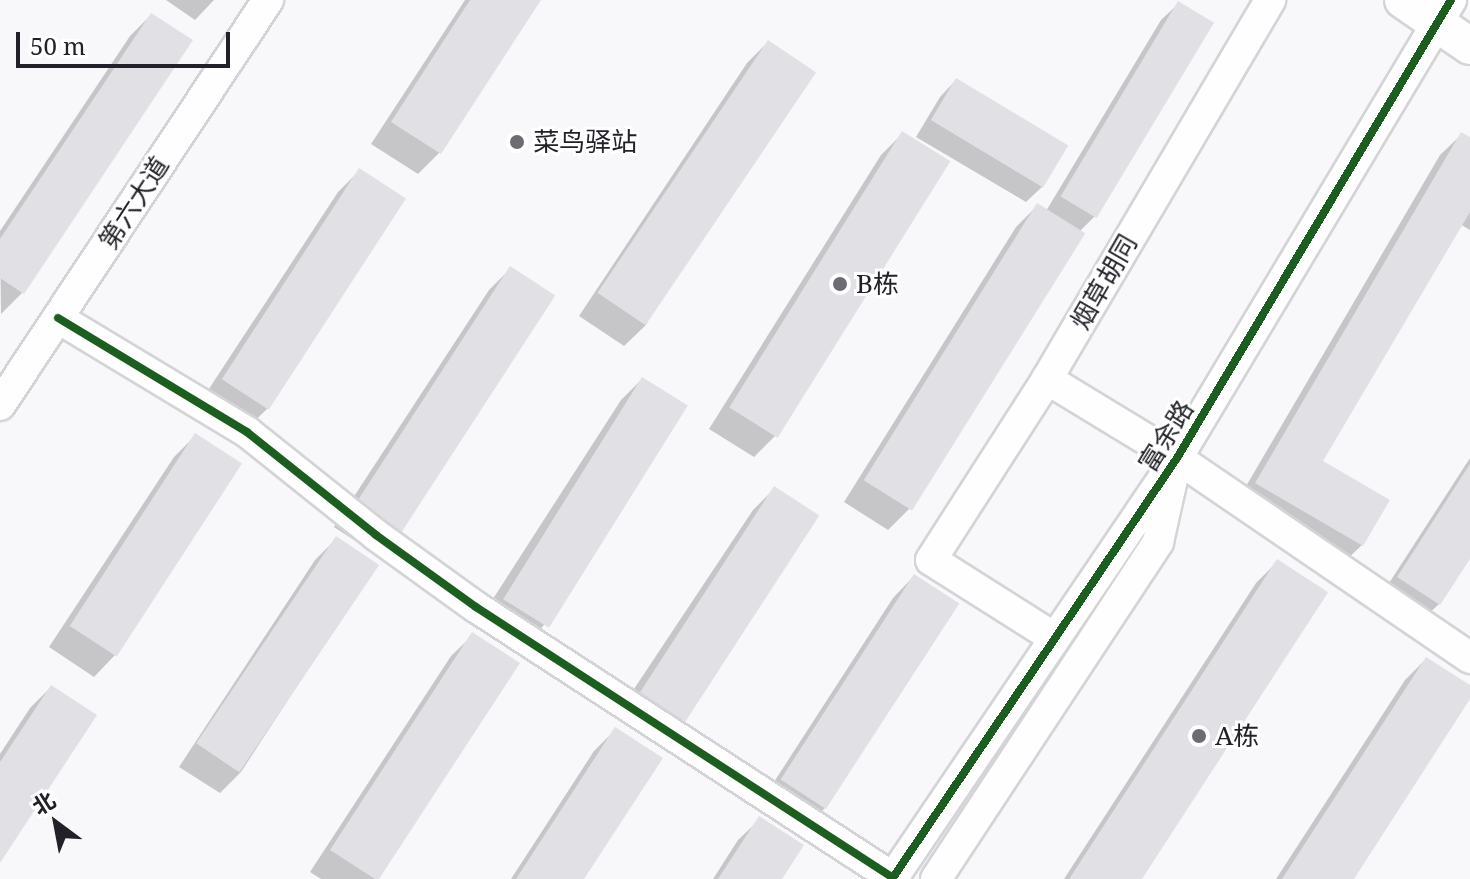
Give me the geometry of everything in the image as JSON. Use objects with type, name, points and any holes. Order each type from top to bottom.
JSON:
[{"type":"main road","points":[[1403,0],[1444,12],[1470,46]]},
{"type":"street","name":"第六大道","points":[[0,405],[268,0]]},
{"type":"street","name":"烟草胡同","points":[[1053,637],[931,560],[1047,379],[1270,0]]},
{"type":"street","name":"富余路","points":[[892,879],[1177,458],[1444,12]]},
{"type":"street","points":[[58,318],[247,432],[376,535],[476,607],[892,879]]},
{"type":"street","points":[[1047,379],[1177,458],[1470,658]]},
{"type":"street","name":"富余路","points":[[946,875],[1158,542],[1177,458]]},
{"type":"building","points":[[470,0],[541,0],[441,154],[391,122]]},
{"type":"building","points":[[1178,1],[1214,23],[1097,218],[1061,196]]},
{"type":"building","points":[[151,13],[193,40],[24,294],[0,278],[0,239]]},
{"type":"building","points":[[768,40],[816,72],[646,325],[597,293]]},
{"type":"building","points":[[956,78],[1068,145],[1043,187],[931,120]]},
{"type":"building","name":"B栋","points":[[902,131],[950,161],[778,438],[729,407]]},
{"type":"building","points":[[1461,132],[1470,137],[1470,212],[1323,461],[1390,500],[1363,546],[1255,483]]},
{"type":"building","points":[[359,168],[406,198],[269,410],[222,379]]},
{"type":"building","points":[[1037,203],[1085,233],[912,511],[864,480]]},
{"type":"building","points":[[510,266],[555,295],[400,534],[355,505]]},
{"type":"building","points":[[642,377],[688,406],[549,628],[503,599]]},
{"type":"building","points":[[195,433],[242,463],[117,656],[70,626]]},
{"type":"building","points":[[1470,464],[1470,559],[1440,605],[1397,577]]},
{"type":"building","points":[[774,486],[819,515],[685,722],[640,692]]},
{"type":"building","points":[[336,536],[379,565],[239,772],[196,743]]},
{"type":"building","name":"A栋","points":[[1277,559],[1328,592],[1142,879],[1069,879]]},
{"type":"building","points":[[914,574],[959,603],[826,809],[781,779]]},
{"type":"building","points":[[472,632],[520,663],[379,879],[375,879],[330,850]]},
{"type":"building","points":[[1426,657],[1470,685],[1470,699],[1354,879],[1282,879]]},
{"type":"building","points":[[51,685],[97,715],[0,863],[0,762]]},
{"type":"building","points":[[615,727],[663,758],[584,879],[516,879]]},
{"type":"building","points":[[759,816],[804,845],[782,879],[718,879]]},
{"type":"cycle path","points":[[892,879],[1177,458],[1451,0]]},
{"type":"cycle path","points":[[58,318],[247,432],[376,535],[476,607],[893,878]]},
{"type":"place","name":"菜鸟驿站","points":[[517,142]]},
{"type":"place","name":"B栋","points":[[840,284]]},
{"type":"place","name":"A栋","points":[[1199,736]]}]
